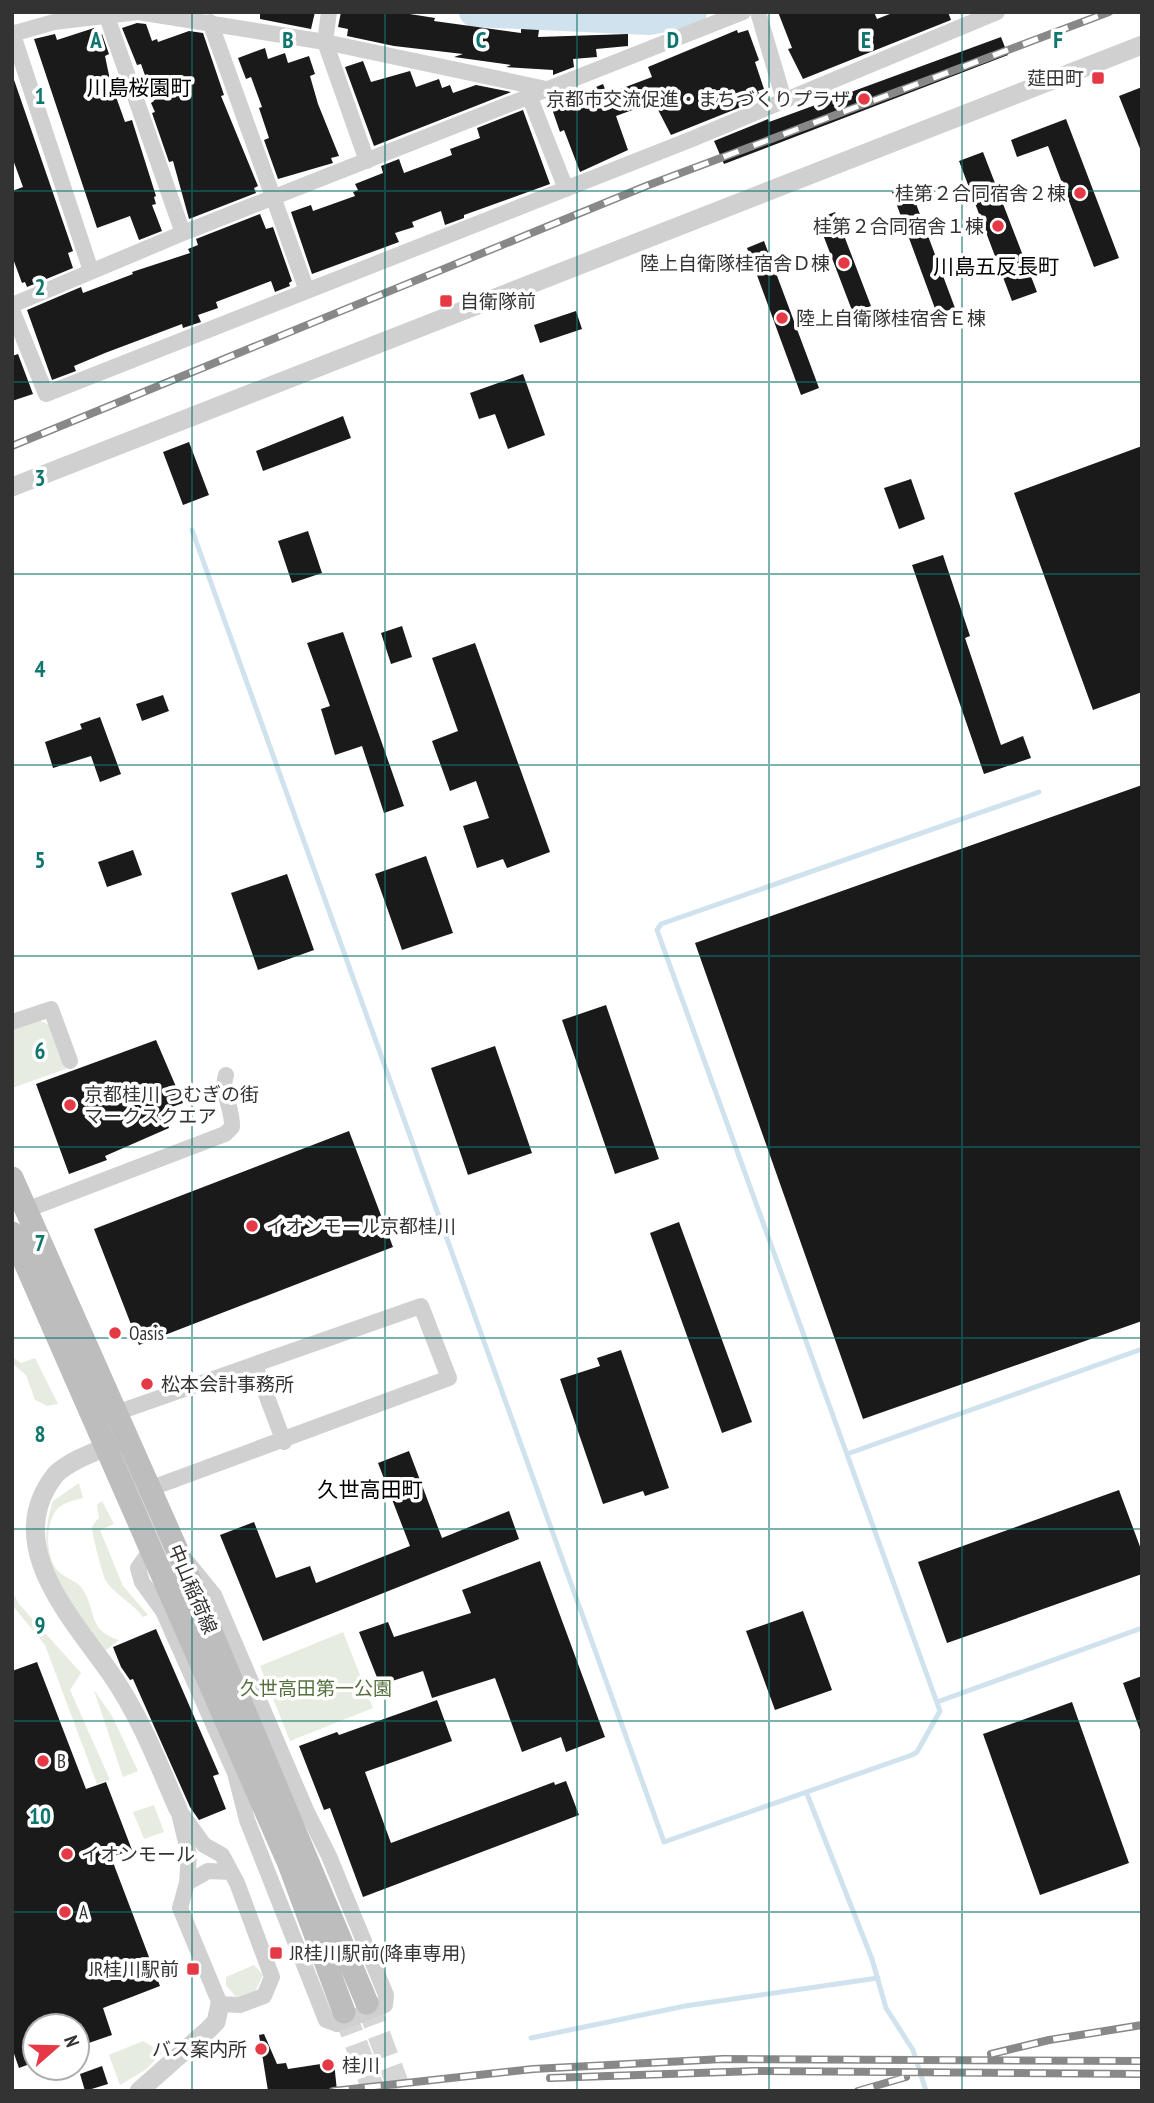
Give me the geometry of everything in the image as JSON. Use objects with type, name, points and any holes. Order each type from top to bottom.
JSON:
[{"type":"main road","name":"中山稲荷線","points":[[12,1178],[19,1213],[116,1413],[176,1548],[367,2003]]},
{"type":"main road","name":"中山稲荷線","points":[[12,1233],[289,1864],[344,2012]]},
{"type":"street","points":[[91,271],[12,33],[54,22],[138,12],[325,42],[551,90]]},
{"type":"street","points":[[329,12],[325,42],[366,161]]},
{"type":"street","points":[[743,12],[530,99],[183,233],[91,271],[12,308],[46,394],[566,189],[997,12]]},
{"type":"street","points":[[758,12],[784,100]]},
{"type":"street","points":[[106,14],[183,233]]},
{"type":"street","points":[[210,22],[307,291]]},
{"type":"street","points":[[12,487],[1142,45]]},
{"type":"street","points":[[530,99],[566,189]]},
{"type":"street","points":[[12,1022],[51,1009],[70,1061]]},
{"type":"street","points":[[19,1213],[225,1134],[232,1127],[233,1115],[222,1084],[226,1075]]},
{"type":"street","points":[[116,1413],[421,1306],[449,1378],[284,1442],[149,1489]]},
{"type":"street","points":[[255,1365],[284,1442]]},
{"type":"street","points":[[127,1438],[56,1474],[36,1499],[26,1523],[27,1551],[56,1606],[122,1692],[150,1744],[178,1809],[189,1855],[187,1883],[180,1908],[220,2004],[215,2022],[208,2030],[139,2091]]},
{"type":"street","points":[[152,1548],[138,1568],[139,1576],[163,1611],[235,1773],[247,1820],[326,2020],[337,2024],[385,2005],[386,1995],[329,1856],[306,1810],[214,1595],[176,1548]]},
{"type":"street","points":[[178,1809],[204,1844],[222,1855],[272,1977],[264,1996],[240,2005],[220,2004]]},
{"type":"street","points":[[187,1883],[208,1871],[231,1872]]},
{"type":"green space","points":[[38,1020],[50,1025],[66,1069],[12,1088],[12,1030]]},
{"type":"green space","points":[[12,1357],[21,1363],[35,1358],[58,1404],[47,1406],[35,1400],[26,1375],[12,1363]]},
{"type":"green space","points":[[79,1483],[83,1498],[58,1508],[51,1521],[48,1539],[50,1556],[62,1575],[80,1586],[96,1624],[108,1636],[119,1640],[105,1651],[66,1599],[50,1564],[47,1545],[47,1524],[53,1501]]},
{"type":"green space","points":[[102,1501],[114,1524],[100,1530],[123,1586],[148,1615],[143,1617],[114,1591],[104,1577],[92,1527],[99,1518],[97,1505]]},
{"type":"green space","points":[[12,1591],[19,1604],[81,1673],[70,1690],[110,1780],[97,1784],[45,1645],[13,1606]]},
{"type":"green space","name":"久世高田第一公園","points":[[343,1632],[373,1708],[290,1741],[260,1666]]},
{"type":"green space","points":[[94,1690],[112,1716],[138,1771],[123,1777]]},
{"type":"green space","points":[[154,1805],[164,1832],[144,1839],[133,1812]]},
{"type":"green space","points":[[254,1965],[263,1975],[255,1992],[243,1998],[235,1996],[226,1985],[226,1977]]},
{"type":"green space","points":[[143,2041],[162,2053],[145,2070],[120,2085],[109,2055]]},
{"type":"building","points":[[260,12],[315,12],[311,29],[260,19]]},
{"type":"building","points":[[341,12],[397,12],[435,18],[434,21],[521,33],[521,29],[539,30],[538,37],[628,34],[628,46],[596,49],[597,57],[573,59],[574,67],[553,75],[553,70],[506,67],[511,65],[454,57],[463,54],[394,46],[347,36],[348,29],[338,27]]},
{"type":"building","points":[[778,12],[874,12],[877,19],[895,12],[948,12],[951,20],[803,79],[788,49],[792,48]]},
{"type":"building","points":[[137,23],[146,24],[152,41],[157,39],[158,42],[189,31],[203,33],[224,95],[221,96],[258,186],[254,188],[256,193],[189,219],[173,161],[169,162],[152,113],[155,112],[151,103],[154,101],[141,64],[137,65],[122,28]]},
{"type":"building","points":[[94,28],[97,36],[102,34],[109,54],[105,56],[110,80],[125,122],[132,120],[156,196],[156,204],[152,205],[162,231],[139,240],[130,216],[97,228],[34,39],[55,34],[57,40]]},
{"type":"building","points":[[737,30],[738,33],[748,30],[759,60],[755,62],[764,89],[758,91],[761,99],[671,135],[654,102],[616,116],[628,150],[580,172],[564,130],[560,132],[551,106],[603,84],[607,94],[652,77],[648,67]]},
{"type":"building","name":"京都市交流促進・まちづくりプラザ","points":[[1001,37],[1008,55],[724,164],[714,141],[768,119],[769,122]]},
{"type":"building","points":[[265,48],[268,59],[285,53],[288,63],[309,56],[315,74],[310,76],[318,104],[339,156],[331,158],[333,163],[278,179],[264,140],[269,138],[259,108],[262,107],[251,77],[246,79],[238,58]]},
{"type":"building","points":[[363,61],[371,82],[410,71],[416,87],[439,79],[442,88],[450,85],[453,93],[476,85],[511,92],[374,146],[345,67]]},
{"type":"building","points":[[12,74],[73,251],[68,253],[73,268],[27,287],[25,282],[22,283],[12,256],[12,191],[23,187],[12,157]]},
{"type":"building","points":[[1142,87],[1142,151],[1141,151],[1119,96]]},
{"type":"building","points":[[523,110],[550,184],[464,215],[464,218],[445,225],[441,211],[412,222],[414,227],[395,233],[399,242],[312,274],[291,212],[311,205],[313,211],[355,196],[353,192],[358,190],[355,184],[383,173],[381,166],[399,159],[404,173],[452,155],[450,149],[480,138],[477,128]]},
{"type":"building","name":"桂第２合同宿舎２棟","points":[[1066,119],[1119,258],[1094,267],[1048,146],[1017,157],[1011,140]]},
{"type":"building","name":"桂第２合同宿舎１棟","points":[[983,152],[1037,292],[1012,301],[959,161]]},
{"type":"building","points":[[909,185],[955,308],[937,314],[892,192]]},
{"type":"building","name":"陸上自衛隊桂宿舎Ｄ棟","points":[[835,212],[871,306],[853,313],[817,219]]},
{"type":"building","points":[[260,214],[266,229],[273,227],[292,281],[290,286],[275,292],[271,281],[216,302],[218,308],[198,315],[201,322],[183,328],[182,324],[105,353],[74,366],[76,371],[52,380],[27,310],[81,287],[83,293],[133,274],[132,272],[190,253],[188,249],[198,245],[196,239]]},
{"type":"building","name":"陸上自衛隊桂宿舎Ｅ棟","points":[[764,241],[819,388],[801,395],[747,248]]},
{"type":"building","points":[[576,311],[582,329],[540,343],[534,325]]},
{"type":"building","points":[[18,354],[33,394],[12,401],[12,356]]},
{"type":"building","points":[[523,374],[545,435],[508,449],[495,414],[479,419],[470,393]]},
{"type":"building","points":[[343,416],[351,438],[263,471],[256,451]]},
{"type":"building","points":[[189,442],[209,495],[183,505],[163,452]]},
{"type":"building","points":[[1142,446],[1142,692],[1093,710],[1014,493]]},
{"type":"building","points":[[911,479],[925,519],[899,529],[884,488]]},
{"type":"building","points":[[308,531],[322,573],[292,583],[278,541]]},
{"type":"building","points":[[943,555],[970,636],[965,638],[1001,745],[1023,736],[1031,758],[984,774],[912,565]]},
{"type":"building","points":[[402,626],[412,657],[391,664],[381,633]]},
{"type":"building","points":[[343,632],[404,806],[384,813],[362,746],[335,755],[321,709],[330,706],[307,643]]},
{"type":"building","points":[[475,643],[550,852],[507,868],[503,859],[477,868],[463,826],[489,818],[476,781],[450,791],[432,741],[458,731],[432,658]]},
{"type":"building","points":[[163,695],[169,711],[142,721],[136,704]]},
{"type":"building","points":[[100,717],[121,774],[100,782],[91,756],[53,768],[45,742],[82,729],[80,724]]},
{"type":"building","points":[[1142,785],[1142,1321],[863,1419],[695,943]]},
{"type":"building","points":[[133,850],[142,875],[107,887],[98,862]]},
{"type":"building","points":[[426,856],[453,933],[402,950],[375,874]]},
{"type":"building","points":[[287,874],[314,950],[258,970],[231,893]]},
{"type":"building","points":[[606,1005],[659,1159],[615,1174],[562,1020]]},
{"type":"building","name":"京都桂川 つむぎの街 マークスクエア","points":[[156,1040],[183,1103],[163,1110],[169,1128],[105,1156],[107,1160],[69,1174],[36,1084]]},
{"type":"building","points":[[495,1046],[532,1153],[468,1175],[431,1068]]},
{"type":"building","points":[[349,1131],[393,1247],[139,1345],[94,1229]]},
{"type":"building","points":[[679,1222],[752,1422],[722,1433],[650,1233]]},
{"type":"building","points":[[621,1350],[669,1488],[645,1496],[643,1491],[603,1504],[560,1379],[600,1366],[597,1358]]},
{"type":"building","points":[[409,1451],[442,1538],[509,1511],[519,1539],[263,1641],[220,1535],[254,1522],[276,1578],[310,1566],[316,1583],[410,1546],[378,1463]]},
{"type":"building","points":[[1119,1490],[1142,1552],[1142,1574],[947,1643],[918,1562]]},
{"type":"building","points":[[540,1561],[605,1737],[566,1752],[561,1737],[522,1752],[495,1678],[432,1698],[423,1671],[380,1685],[359,1632],[388,1622],[394,1637],[471,1613],[462,1590]]},
{"type":"building","points":[[803,1611],[832,1690],[775,1710],[746,1631]]},
{"type":"building","points":[[156,1629],[219,1774],[213,1776],[226,1809],[199,1820],[190,1807],[133,1679],[130,1680],[121,1667],[113,1647]]},
{"type":"building","name":"イオンモール","points":[[37,1662],[86,1789],[106,1782],[132,1850],[111,1857],[160,1986],[103,2008],[112,2035],[91,2042],[91,2012],[21,2012],[19,2068],[12,2048],[12,1671]]},
{"type":"building","points":[[1142,1676],[1142,1730],[1140,1730],[1123,1683]]},
{"type":"building","points":[[437,1700],[452,1741],[365,1772],[391,1843],[554,1782],[555,1785],[566,1781],[579,1815],[363,1897],[330,1808],[324,1810],[299,1746],[337,1732],[339,1735]]},
{"type":"building","points":[[1072,1702],[1129,1863],[1040,1895],[983,1734]]},
{"type":"building","name":"桂川","points":[[264,2034],[277,2064],[286,2063],[288,2069],[334,2062],[337,2091],[268,2091],[259,2035]]},
{"type":"building","points":[[102,2066],[108,2084],[85,2091],[82,2082],[91,2082],[91,2070]]},
{"type":"waterway","points":[[474,12],[649,20],[692,12]]},
{"type":"waterway","points":[[192,530],[664,1842],[912,1755],[917,1752],[940,1711],[657,930],[661,924],[1039,792]]},
{"type":"waterway","points":[[847,1454],[1142,1349]]},
{"type":"waterway","points":[[937,1702],[1142,1628]]},
{"type":"waterway","points":[[807,1794],[872,1959],[886,2008],[913,2050],[926,2091]]},
{"type":"waterway","points":[[531,2038],[685,2006],[878,1978]]},
{"type":"tunnel","points":[[367,2003],[400,2091]]},
{"type":"tunnel","points":[[344,2012],[374,2091]]},
{"type":"railway","points":[[12,446],[646,186],[1109,12]]},
{"type":"railway","points":[[991,2054],[1049,2040],[1142,2025]]},
{"type":"railway","points":[[333,2091],[533,2069],[723,2059],[1142,2061]]},
{"type":"railway","points":[[550,2078],[756,2071],[1142,2074]]},
{"type":"railway","points":[[858,2091],[906,2077]]},
{"type":"place","name":"莚田町","points":[[1098,78]]},
{"type":"place","name":"京都市交流促進・まちづくりプラザ","points":[[864,99]]},
{"type":"place","name":"桂第２合同宿舎２棟","points":[[1080,193]]},
{"type":"place","name":"桂第２合同宿舎１棟","points":[[998,226]]},
{"type":"place","name":"陸上自衛隊桂宿舎Ｄ棟","points":[[844,263]]},
{"type":"place","name":"自衛隊前","points":[[446,301]]},
{"type":"place","name":"陸上自衛隊桂宿舎Ｅ棟","points":[[782,318]]},
{"type":"place","name":"京都桂川 つむぎの街 マークスクエア","points":[[70,1105]]},
{"type":"place","name":"イオンモール京都桂川","points":[[252,1226]]},
{"type":"place","name":"Oasis","points":[[115,1333]]},
{"type":"place","name":"松本会計事務所","points":[[147,1384]]},
{"type":"place","name":"B","points":[[43,1761]]},
{"type":"place","name":"イオンモール","points":[[67,1854]]},
{"type":"place","name":"A","points":[[65,1912]]},
{"type":"place","name":"JR桂川駅前(降車専用)","points":[[276,1953]]},
{"type":"place","name":"JR桂川駅前","points":[[193,1969]]},
{"type":"place","name":"バス案内所","points":[[261,2049]]},
{"type":"place","name":"桂川","points":[[328,2065]]},
{"type":"district","name":"川島桜園町","points":[[139,87]]},
{"type":"district","name":"川島五反長町","points":[[996,266]]},
{"type":"district","name":"久世高田町","points":[[370,1489]]}]
